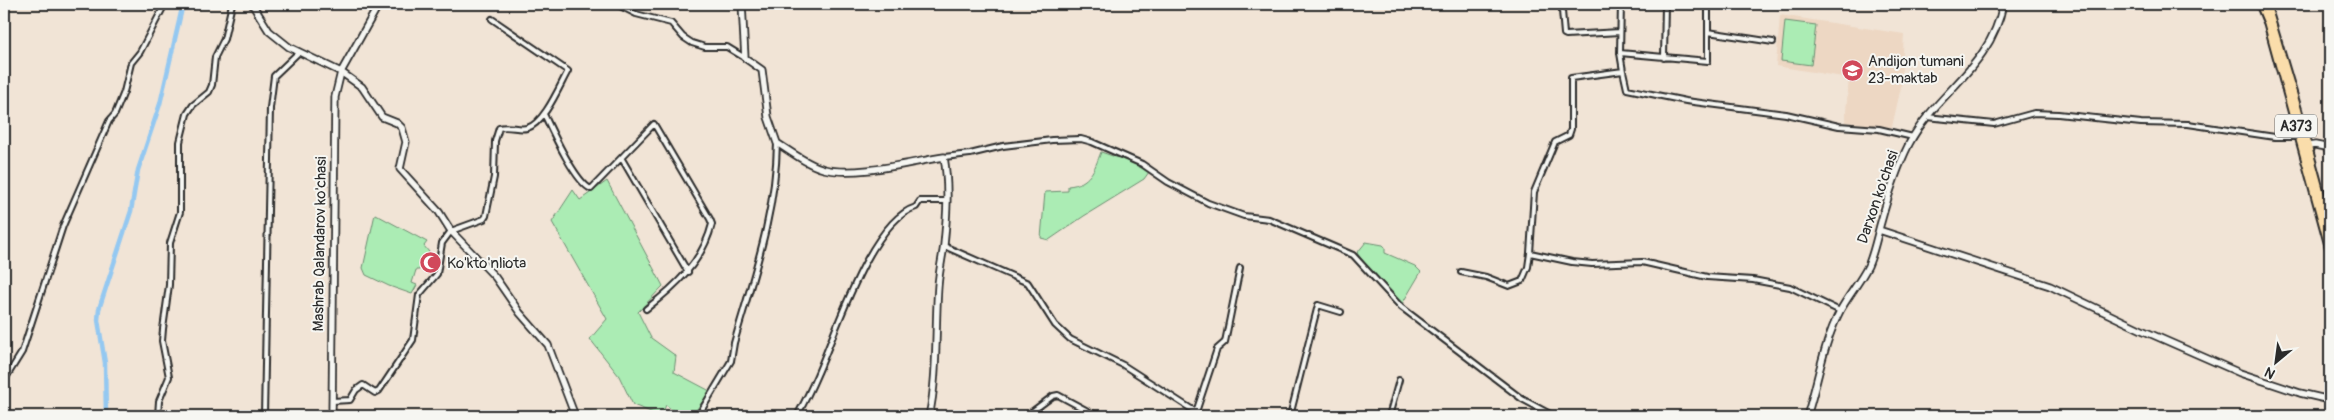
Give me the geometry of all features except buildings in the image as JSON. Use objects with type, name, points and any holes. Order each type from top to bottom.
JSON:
[{"type":"highway","name":"A373","points":[[2260,4],[2268,23],[2330,249]]},
{"type":"highway","name":"A373","points":[[2266,4],[2308,146],[2330,229]]},
{"type":"street","points":[[4,381],[22,352],[63,226],[109,121],[115,114],[124,92],[131,63],[144,46],[165,4]]},
{"type":"street","points":[[158,416],[159,401],[169,376],[162,329],[169,285],[170,244],[180,212],[180,142],[187,114],[193,105],[209,92],[212,85],[215,57],[224,39],[232,4]]},
{"type":"street","points":[[252,4],[270,31],[289,47],[340,72],[362,87],[382,118],[397,123],[402,128],[406,142],[400,169],[434,206],[451,231],[495,277],[520,312],[548,345],[575,416]]},
{"type":"street","name":"Mashrab Qalandarov ko'chasi","points":[[332,416],[335,97],[340,72],[379,4]]},
{"type":"street","points":[[616,4],[636,14],[671,23],[683,37],[692,43],[705,47],[727,47],[762,70],[768,117],[777,143],[776,174],[768,228],[734,344],[731,361],[698,416]]},
{"type":"street","points":[[742,4],[745,58]]},
{"type":"street","points":[[1621,4],[1620,53],[1627,89],[1686,101],[1786,114],[1840,126],[1879,129],[1913,137]]},
{"type":"street","points":[[1664,58],[1665,4]]},
{"type":"street","points":[[1620,53],[1708,61],[1708,4]]},
{"type":"street","name":"Darxon ko'chasi","points":[[1807,416],[1829,337],[1840,310],[1868,265],[1889,194],[1913,137],[1928,117],[1974,66],[1985,50],[1995,33],[2003,4]]},
{"type":"street","points":[[1562,11],[1564,34],[1566,36],[1620,32]]},
{"type":"street","points":[[331,401],[350,400],[356,390],[363,385],[375,393],[379,391],[413,340],[419,295],[437,274],[442,243],[451,231],[484,219],[486,216],[494,177],[495,141],[500,127],[526,128],[544,114],[568,71],[492,19]]},
{"type":"street","points":[[1708,32],[1773,42]]},
{"type":"street","points":[[264,416],[272,80],[275,74],[299,52]]},
{"type":"street","points":[[1461,272],[1486,277],[1504,285],[1517,284],[1522,281],[1530,253],[1534,192],[1555,142],[1568,135],[1571,129],[1571,78],[1623,71]]},
{"type":"street","points":[[1928,117],[1994,124],[2034,113],[2058,114],[2141,122],[2188,124],[2275,137],[2299,137]]},
{"type":"street","points":[[544,114],[564,155],[588,188],[594,189],[654,124],[712,224],[702,252],[688,272],[669,291],[646,308]]},
{"type":"street","points":[[777,143],[822,169],[838,171],[885,167],[970,154],[1003,146],[1081,139],[1092,142],[1142,164],[1168,182],[1208,203],[1244,216],[1268,219],[1353,255],[1401,307],[1522,399],[1554,416]]},
{"type":"street","points":[[2308,146],[2315,145],[2330,148]]},
{"type":"street","points":[[930,416],[938,284],[944,246],[948,183],[944,157]]},
{"type":"street","points":[[622,159],[688,272]]},
{"type":"street","points":[[797,416],[817,375],[853,286],[878,243],[893,224],[908,210],[916,207],[920,201],[947,201]]},
{"type":"street","points":[[1878,230],[2050,286],[2144,331],[2240,373],[2300,393],[2330,400]]},
{"type":"street","points":[[944,246],[1028,283],[1055,325],[1070,339],[1123,365],[1195,414],[1217,349],[1225,342],[1240,268]]},
{"type":"street","points":[[1530,253],[1572,262],[1592,264],[1642,262],[1707,277],[1753,280],[1790,287],[1840,310]]},
{"type":"street","points":[[1290,416],[1318,306],[1321,304],[1341,312]]},
{"type":"street","points":[[1389,416],[1399,380]]},
{"type":"street","points":[[1026,416],[1053,396],[1058,395],[1097,416]]},
{"type":"shaded area","name":"Andijon tumani 23-maktab","points":[[1780,15],[1904,34],[1901,87],[1892,127],[1845,122],[1849,78],[1776,66]]},
{"type":"green space","points":[[1785,21],[1816,25],[1811,65],[1781,61]]},
{"type":"green space","points":[[1101,152],[1139,165],[1149,172],[1144,179],[1049,240],[1041,238],[1045,192],[1068,191],[1068,186],[1075,185],[1086,179],[1093,170]]},
{"type":"green space","points":[[607,181],[663,286],[638,312],[651,338],[676,356],[674,372],[710,391],[692,416],[680,416],[666,405],[661,416],[633,405],[619,376],[590,339],[607,319],[552,222],[573,190],[580,200]]},
{"type":"green space","points":[[375,214],[427,242],[424,246],[429,252],[419,270],[416,270],[412,283],[417,285],[412,294],[366,275],[363,268]]},
{"type":"green space","points":[[1366,242],[1383,245],[1385,253],[1415,266],[1421,272],[1402,304],[1373,274],[1357,253]]},
{"type":"waterway","points":[[106,416],[105,363],[98,320],[99,309],[131,211],[138,170],[160,104],[183,4]]},
{"type":"place","name":"Andijon tumani 23-maktab","points":[[1852,70]]},
{"type":"place","name":"Ko'kto'nliota","points":[[431,263]]}]
